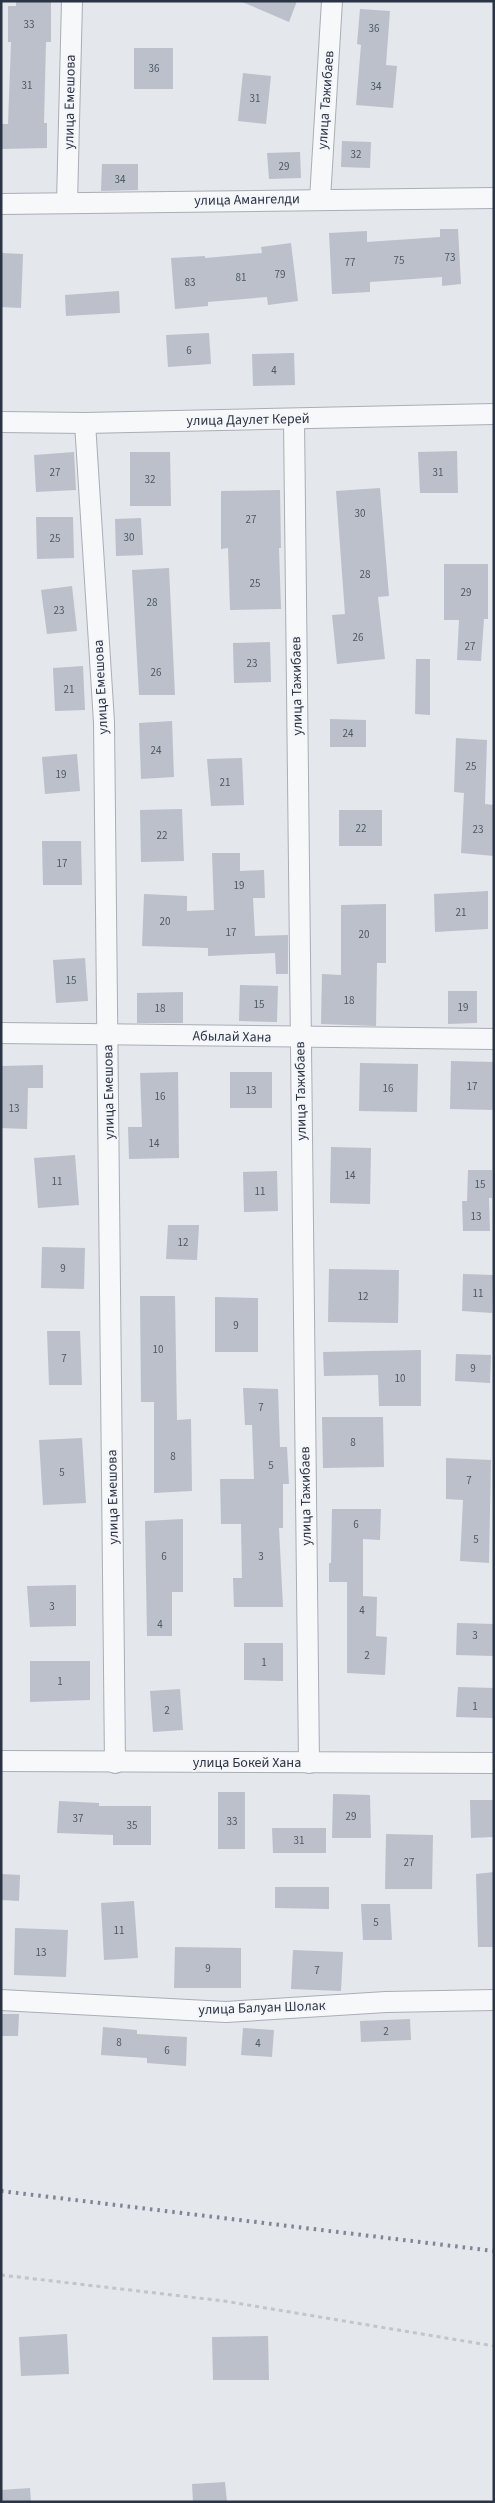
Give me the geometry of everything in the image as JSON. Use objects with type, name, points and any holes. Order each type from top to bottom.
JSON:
[{"type":"street","name":"улица Емешова","points":[[67,203],[72,1]]},
{"type":"street","name":"улица Тажибаев","points":[[320,199],[332,1]]},
{"type":"street","name":"улица Амангелди","points":[[1,204],[494,198]]},
{"type":"street","name":"улица Даулет Керей","points":[[1,422],[85,423],[494,414]]},
{"type":"street","name":"улица Тажибаев","points":[[294,419],[309,1763]]},
{"type":"street","name":"улица Емешова","points":[[85,423],[104,722],[115,1763]]},
{"type":"street","name":"Абылай Хана","points":[[1,1033],[300,1038],[494,1038]]},
{"type":"street","name":"улица Бокей Хана","points":[[1,1760],[115,1763],[494,1763]]},
{"type":"street","name":"улица Балуан Шолак","points":[[1,2000],[226,2012],[386,2002],[494,2000]]},
{"type":"path","points":[[1,2275],[224,2301],[494,2346]]},
{"type":"building","points":[[16,1],[51,1],[51,42],[46,42],[44,123],[47,123],[47,148],[1,149],[1,124],[8,124],[11,42],[8,42],[8,6],[16,6]]},
{"type":"building","points":[[240,1],[297,1],[289,22]]},
{"type":"building","points":[[360,9],[390,11],[386,65],[397,66],[393,108],[356,105],[361,45],[357,44]]},
{"type":"building","points":[[134,48],[173,48],[173,89],[134,89]]},
{"type":"building","points":[[243,73],[271,76],[266,124],[238,121]]},
{"type":"building","points":[[342,141],[371,142],[370,168],[341,167]]},
{"type":"building","points":[[300,152],[301,178],[269,179],[267,153]]},
{"type":"building","points":[[102,164],[138,164],[138,190],[101,191]]},
{"type":"building","points":[[440,229],[458,229],[461,284],[442,286],[442,277],[370,282],[370,292],[332,294],[329,233],[367,231],[367,242],[440,237]]},
{"type":"building","points":[[291,243],[298,301],[268,305],[267,297],[208,302],[208,306],[175,309],[171,258],[205,256],[205,258],[262,253],[261,247]]},
{"type":"building","points":[[1,253],[23,254],[21,308],[1,307]]},
{"type":"building","points":[[119,291],[120,313],[66,316],[65,295]]},
{"type":"building","points":[[209,333],[211,364],[168,367],[166,335]]},
{"type":"building","points":[[294,353],[295,385],[253,386],[252,354]]},
{"type":"building","points":[[457,451],[458,493],[420,493],[418,452]]},
{"type":"building","points":[[74,452],[76,490],[36,492],[34,455]]},
{"type":"building","points":[[130,452],[170,452],[171,506],[130,506]]},
{"type":"building","points":[[380,488],[389,596],[378,597],[385,659],[337,664],[332,615],[345,614],[336,491]]},
{"type":"building","points":[[280,490],[281,609],[230,610],[228,548],[221,549],[221,491]]},
{"type":"building","points":[[36,517],[73,517],[74,558],[37,559]]},
{"type":"building","points":[[141,518],[143,555],[116,556],[115,519]]},
{"type":"building","points":[[444,564],[488,564],[488,619],[484,619],[481,661],[457,660],[459,620],[444,620]]},
{"type":"building","points":[[169,568],[175,695],[139,695],[132,570]]},
{"type":"building","points":[[72,586],[77,631],[47,634],[41,590]]},
{"type":"building","points":[[270,642],[271,682],[234,683],[233,643]]},
{"type":"building","points":[[416,659],[430,659],[430,715],[415,714]]},
{"type":"building","points":[[83,666],[85,710],[55,711],[53,668]]},
{"type":"building","points":[[330,719],[366,720],[366,747],[330,747]]},
{"type":"building","points":[[172,721],[174,777],[141,779],[139,723]]},
{"type":"building","points":[[456,738],[487,740],[485,804],[494,805],[494,856],[461,853],[464,793],[454,792]]},
{"type":"building","points":[[77,754],[80,791],[45,794],[42,757]]},
{"type":"building","points":[[242,758],[244,805],[211,806],[207,759]]},
{"type":"building","points":[[182,809],[184,861],[141,862],[140,810]]},
{"type":"building","points":[[339,810],[382,810],[382,846],[339,846]]},
{"type":"building","points":[[42,841],[81,841],[82,885],[43,885]]},
{"type":"building","points":[[212,853],[240,853],[240,871],[264,870],[265,898],[253,898],[255,936],[288,935],[288,974],[276,974],[275,953],[208,956],[208,948],[142,946],[144,894],[187,896],[187,911],[214,910]]},
{"type":"building","points":[[488,891],[488,929],[435,932],[434,894]]},
{"type":"building","points":[[386,904],[386,963],[377,963],[376,1026],[321,1024],[322,974],[341,975],[341,905]]},
{"type":"building","points":[[85,958],[88,1001],[56,1003],[53,960]]},
{"type":"building","points":[[240,985],[278,986],[277,1022],[239,1021]]},
{"type":"building","points":[[448,991],[477,991],[477,1023],[448,1024]]},
{"type":"building","points":[[183,992],[183,1023],[137,1023],[137,993]]},
{"type":"building","points":[[451,1061],[494,1062],[494,1110],[450,1109]]},
{"type":"building","points":[[360,1063],[418,1064],[417,1112],[359,1111]]},
{"type":"building","points":[[43,1065],[43,1088],[28,1088],[27,1129],[1,1128],[1,1066]]},
{"type":"building","points":[[178,1072],[179,1158],[129,1159],[128,1127],[142,1127],[140,1073]]},
{"type":"building","points":[[230,1072],[272,1072],[272,1108],[230,1108]]},
{"type":"building","points":[[331,1147],[371,1148],[370,1204],[330,1203]]},
{"type":"building","points":[[75,1155],[79,1205],[38,1208],[34,1158]]},
{"type":"building","points":[[468,1170],[492,1170],[492,1198],[489,1198],[490,1231],[463,1231],[462,1201],[467,1201]]},
{"type":"building","points":[[277,1171],[278,1211],[244,1212],[243,1172]]},
{"type":"building","points":[[168,1225],[199,1225],[197,1260],[166,1259]]},
{"type":"building","points":[[42,1247],[85,1248],[84,1289],[41,1288]]},
{"type":"building","points":[[329,1269],[399,1270],[398,1323],[328,1322]]},
{"type":"building","points":[[463,1274],[493,1275],[492,1313],[462,1311]]},
{"type":"building","points":[[140,1296],[175,1296],[177,1420],[191,1419],[192,1491],[154,1493],[154,1402],[141,1402]]},
{"type":"building","points":[[215,1297],[258,1298],[258,1352],[215,1352]]},
{"type":"building","points":[[47,1331],[80,1331],[82,1385],[49,1385]]},
{"type":"building","points":[[421,1350],[421,1406],[379,1406],[378,1375],[324,1376],[323,1352]]},
{"type":"building","points":[[456,1354],[491,1355],[490,1383],[455,1381]]},
{"type":"building","points":[[243,1388],[278,1389],[280,1447],[287,1447],[289,1484],[283,1484],[283,1528],[279,1528],[283,1607],[234,1607],[233,1578],[242,1578],[241,1524],[221,1524],[220,1479],[254,1479],[252,1425],[245,1425]]},
{"type":"building","points":[[322,1417],[383,1417],[384,1467],[323,1468]]},
{"type":"building","points":[[82,1438],[86,1503],[43,1505],[39,1440]]},
{"type":"building","points":[[446,1458],[491,1460],[489,1563],[460,1561],[463,1500],[446,1499]]},
{"type":"building","points":[[332,1509],[381,1509],[380,1540],[363,1539],[363,1596],[377,1597],[376,1636],[387,1637],[385,1675],[347,1673],[347,1582],[329,1582]]},
{"type":"building","points":[[183,1519],[183,1592],[172,1592],[172,1636],[147,1636],[145,1521]]},
{"type":"building","points":[[76,1585],[76,1626],[30,1627],[27,1586]]},
{"type":"building","points":[[457,1623],[494,1624],[493,1656],[456,1655]]},
{"type":"building","points":[[244,1643],[283,1643],[283,1681],[244,1680]]},
{"type":"building","points":[[30,1661],[90,1661],[90,1700],[30,1702]]},
{"type":"building","points":[[458,1687],[494,1688],[493,1718],[456,1717]]},
{"type":"building","points":[[180,1689],[183,1730],[153,1732],[150,1691]]},
{"type":"building","points":[[218,1792],[245,1792],[245,1849],[218,1849]]},
{"type":"building","points":[[333,1794],[370,1795],[371,1838],[332,1838]]},
{"type":"building","points":[[470,1800],[494,1800],[494,1837],[471,1838]]},
{"type":"building","points":[[59,1801],[99,1803],[99,1806],[151,1806],[151,1845],[113,1845],[113,1835],[57,1833]]},
{"type":"building","points":[[272,1828],[326,1828],[326,1853],[273,1853]]},
{"type":"building","points":[[386,1834],[433,1835],[432,1889],[385,1889]]},
{"type":"building","points":[[494,1872],[494,1947],[478,1947],[476,1874]]},
{"type":"building","points":[[1,1874],[20,1875],[19,1901],[1,1900]]},
{"type":"building","points":[[275,1887],[329,1887],[329,1909],[275,1908]]},
{"type":"building","points":[[134,1901],[138,1958],[104,1960],[101,1903]]},
{"type":"building","points":[[361,1904],[390,1904],[392,1940],[363,1940]]},
{"type":"building","points":[[15,1928],[68,1930],[66,1977],[14,1975]]},
{"type":"building","points":[[175,1947],[241,1948],[241,1988],[174,1988]]},
{"type":"building","points":[[293,1950],[343,1952],[341,1991],[291,1989]]},
{"type":"building","points":[[1,2014],[19,2014],[18,2036],[1,2036]]},
{"type":"building","points":[[410,2019],[411,2040],[361,2042],[360,2021]]},
{"type":"building","points":[[103,2027],[137,2030],[137,2034],[187,2037],[186,2066],[147,2063],[147,2058],[101,2055]]},
{"type":"building","points":[[243,2028],[274,2030],[272,2057],[241,2055]]},
{"type":"building","points":[[67,2334],[69,2374],[21,2376],[19,2337]]},
{"type":"building","points":[[268,2336],[269,2380],[213,2380],[212,2337]]},
{"type":"building","points":[[225,2482],[227,2502],[193,2502],[192,2484]]},
{"type":"building","points":[[30,2488],[31,2502],[1,2502],[1,2490]]},
{"type":"railway","points":[[1,2191],[494,2251]]}]
